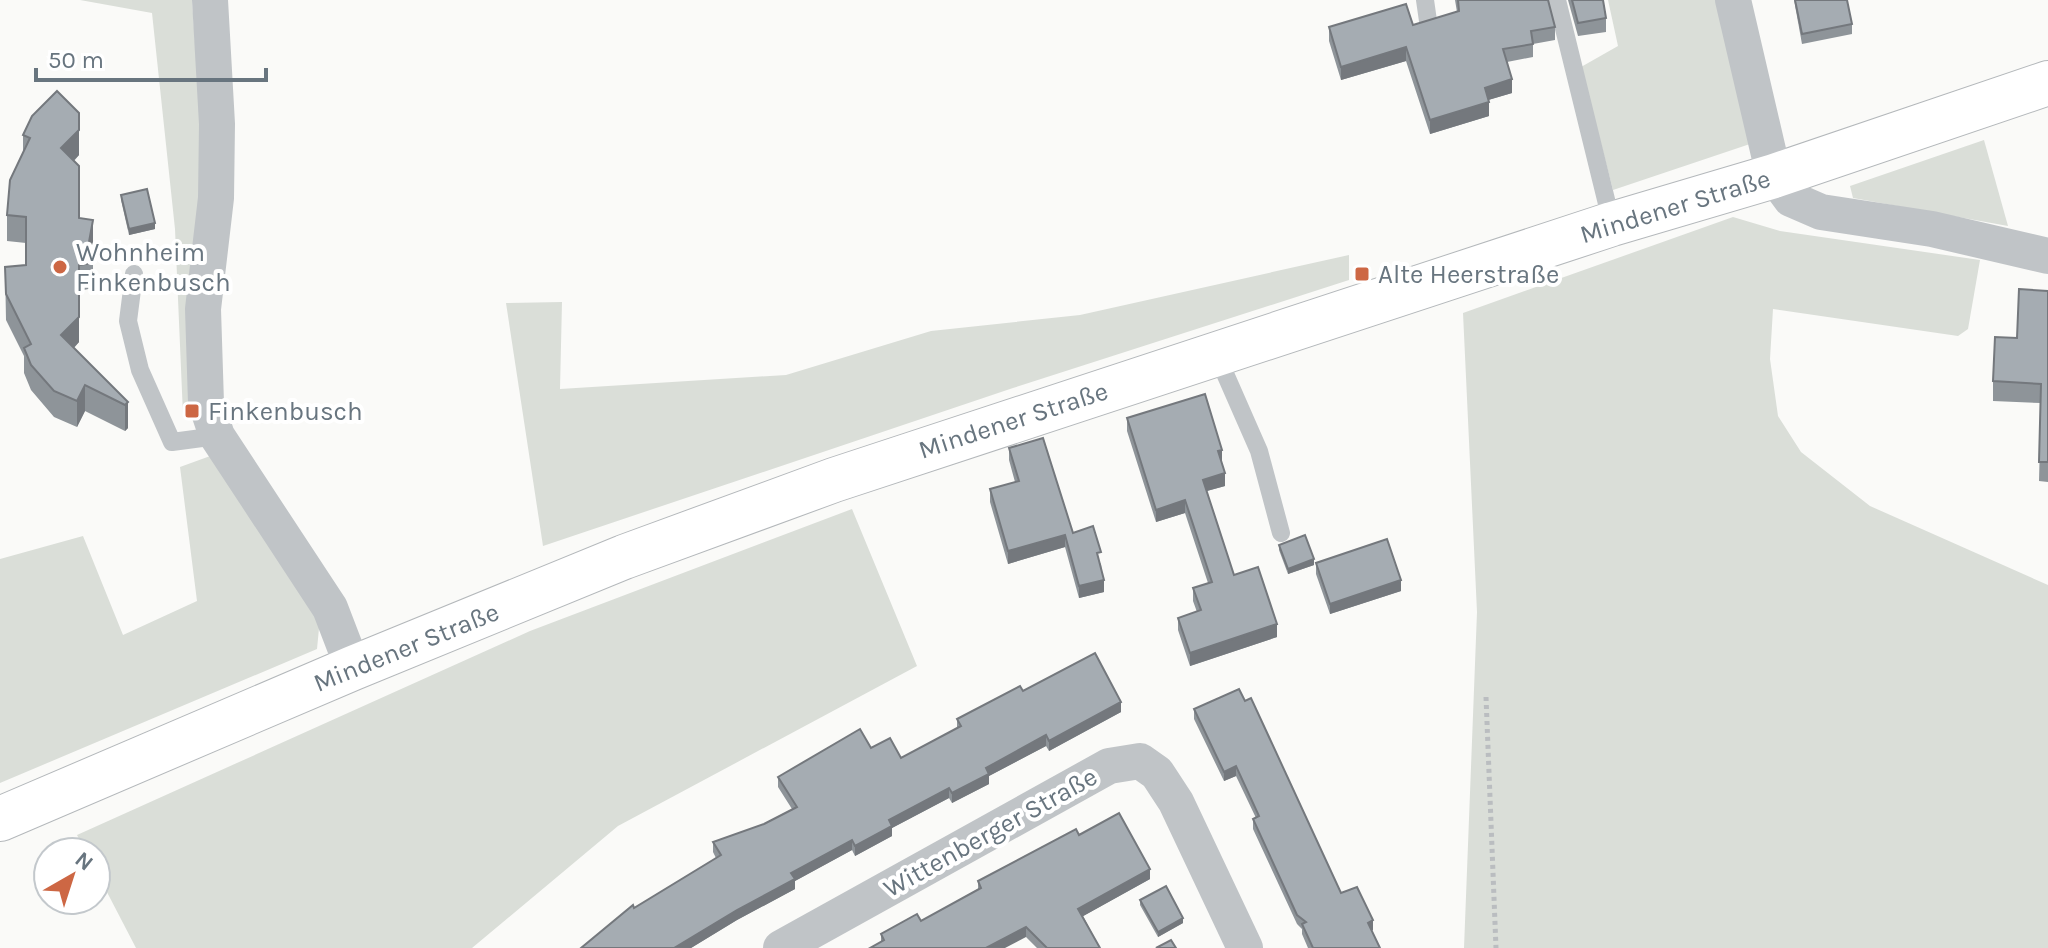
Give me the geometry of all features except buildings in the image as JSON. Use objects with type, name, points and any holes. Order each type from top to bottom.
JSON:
[{"type":"main road","name":"Mindener Straße","points":[[0,819],[353,668],[624,557],[834,480],[1612,224],[1774,176],[2048,83]]},
{"type":"street","points":[[210,0],[217,124],[216,198],[203,309],[206,403],[217,436],[330,608],[353,668]]},
{"type":"street","points":[[1733,0],[1774,176],[1791,199],[1821,212],[1932,229],[2048,256]]},
{"type":"street","name":"Wittenberger Straße","points":[[781,948],[1109,766],[1140,761],[1157,773],[1176,802],[1245,948]]},
{"type":"lane","points":[[1425,0],[1428,21]]},
{"type":"lane","points":[[1557,0],[1612,224]]},
{"type":"lane","points":[[134,274],[128,321],[140,370],[172,442],[217,436]]},
{"type":"lane","points":[[1216,353],[1259,451],[1281,533]]},
{"type":"path","points":[[1486,697],[1496,948]]},
{"type":"shaded area","points":[[80,0],[192,0],[205,183],[188,285],[194,421],[183,415],[175,229],[152,13]]},
{"type":"shaded area","points":[[1608,0],[1720,0],[1750,144],[1613,190],[1581,67],[1618,46]]},
{"type":"shaded area","points":[[1984,140],[2008,226],[1853,198],[1850,186]]},
{"type":"shaded area","points":[[1733,217],[1780,231],[1980,260],[1968,329],[1958,336],[1773,309],[1770,359],[1778,416],[1801,452],[1870,506],[2048,585],[2048,948],[1464,948],[1477,612],[1463,313]]},
{"type":"shaded area","points":[[1349,255],[1349,280],[1013,388],[543,546],[506,303],[562,302],[560,389],[786,375],[931,331],[1080,315]]},
{"type":"shaded area","points":[[213,455],[320,618],[317,649],[0,783],[0,559],[83,536],[123,635],[197,601],[180,467]]},
{"type":"shaded area","points":[[852,509],[917,666],[618,826],[472,948],[136,948],[112,902],[112,836],[77,835],[530,631]]},
{"type":"place","name":"Wohnheim Finkenbusch","points":[[60,267]]},
{"type":"place","name":"Alte Heerstraße","points":[[1362,274]]},
{"type":"place","name":"Finkenbusch","points":[[192,411]]}]
